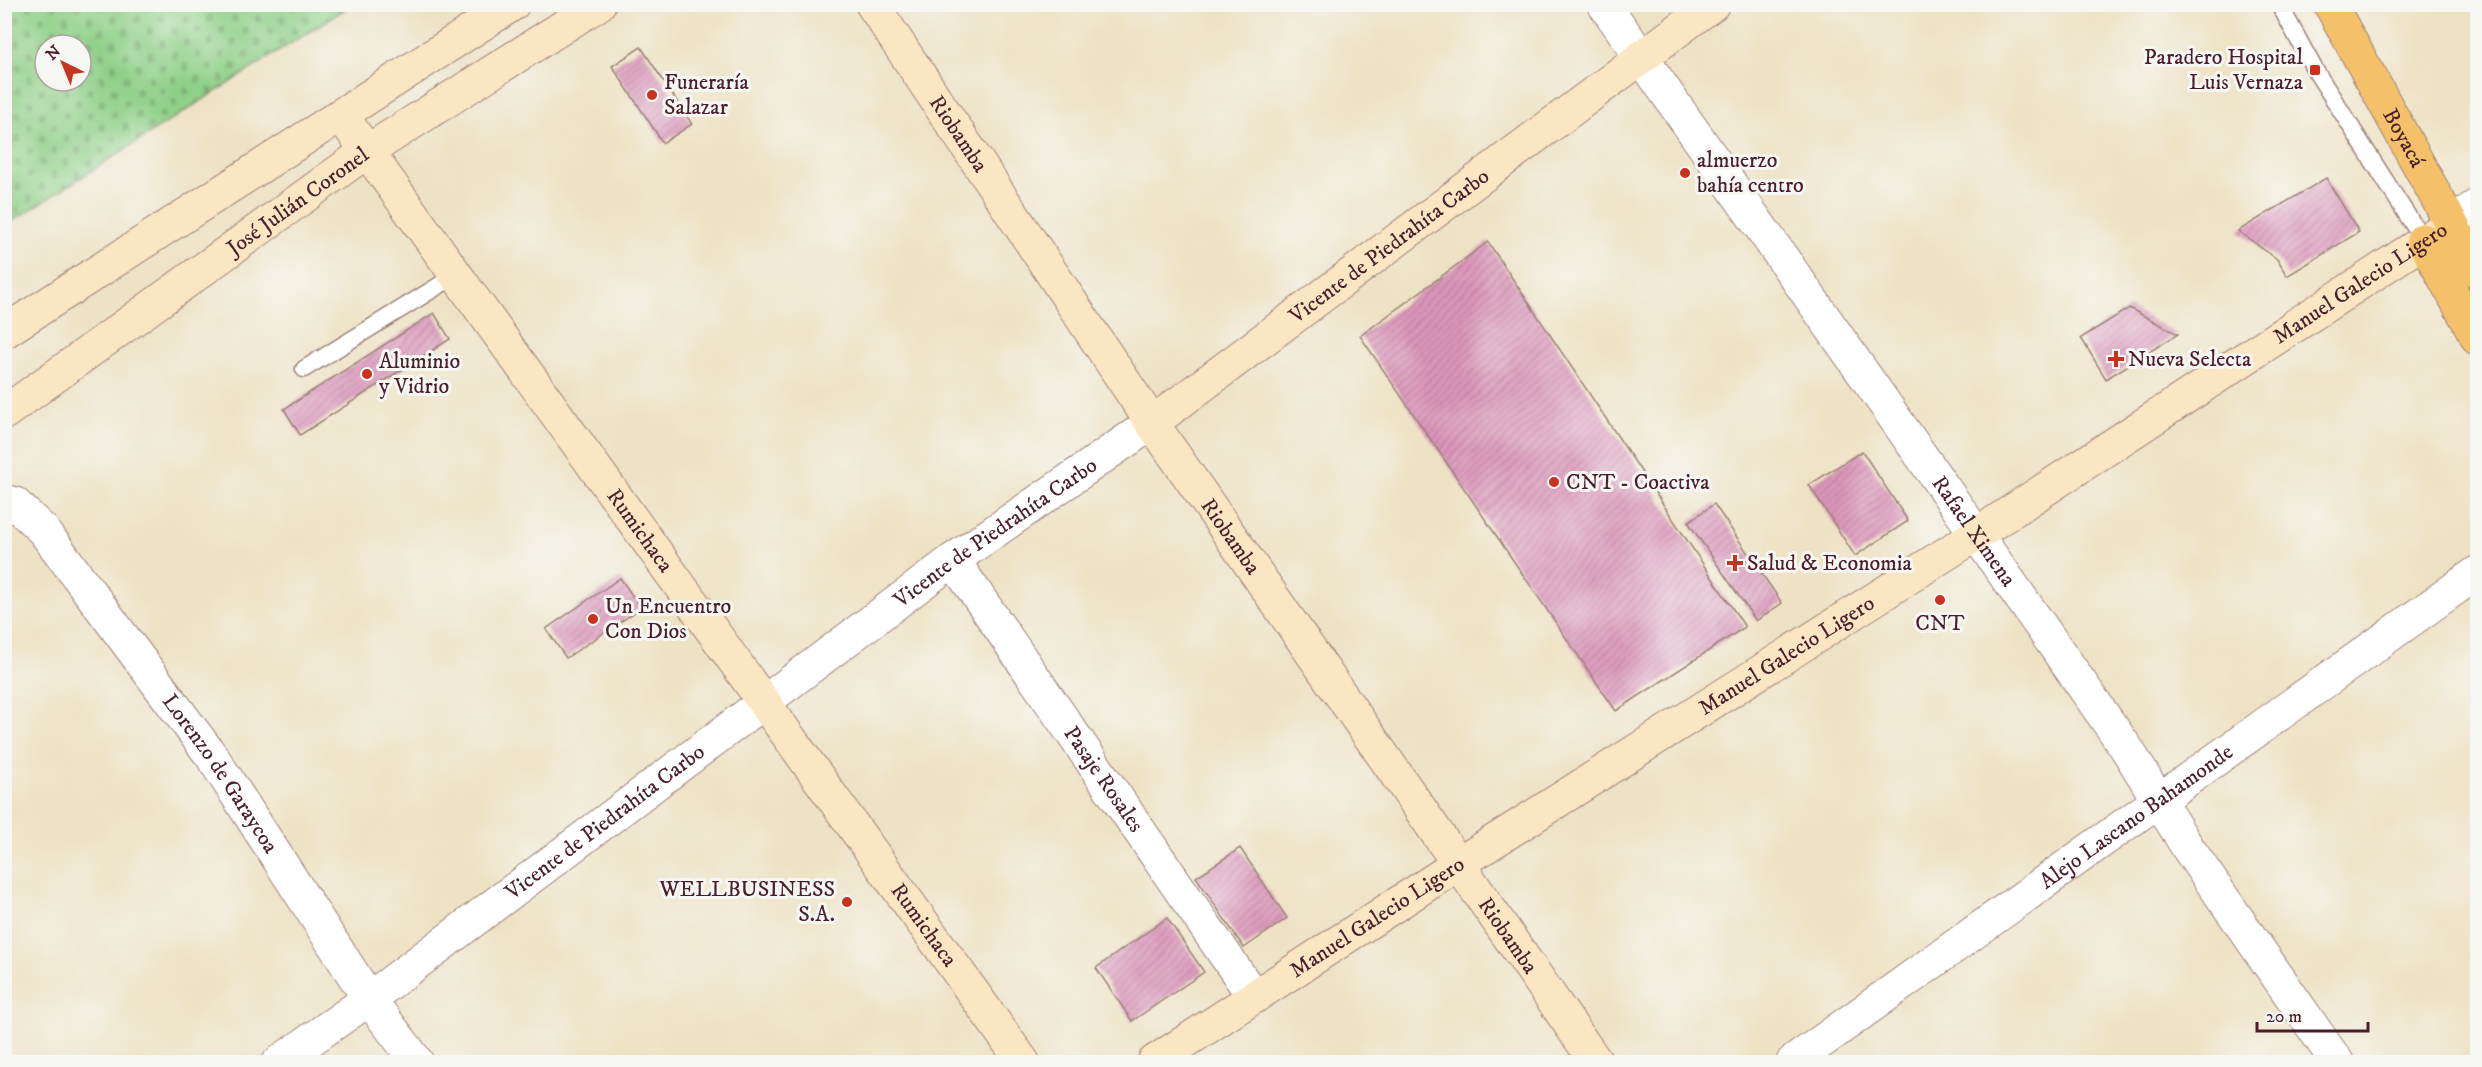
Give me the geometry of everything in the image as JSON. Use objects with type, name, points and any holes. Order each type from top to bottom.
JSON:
[{"type":"main road","name":"José Julián Coronel","points":[[4,332],[513,4]]},
{"type":"main road","name":"José Julián Coronel","points":[[4,413],[366,152],[599,4]]},
{"type":"main road","name":"Riobamba","points":[[872,4],[1152,423],[1460,863],[1596,1062]]},
{"type":"main road","name":"Vicente de Piedrahíta Carbo","points":[[1152,423],[1713,4]]},
{"type":"main road","name":"Boyacá","points":[[2330,4],[2437,232],[2478,339]]},
{"type":"main road","name":"Rumichaca","points":[[341,115],[765,700],[1023,1062]]},
{"type":"main road","name":"Boyacá","points":[[2437,232],[2478,272]]},
{"type":"main road","name":"Manuel Galecio Ligero","points":[[1154,1062],[1460,863],[1977,534],[2437,232]]},
{"type":"street","name":"Rafael Ximena","points":[[1604,4],[1977,534],[2161,801],[2188,848],[2337,1062]]},
{"type":"street","name":"Manuel Galecio Ligero","points":[[2437,232],[2478,205]]},
{"type":"street","name":"Vicente de Piedrahíta Carbo","points":[[279,1062],[369,999],[954,560],[1152,423]]},
{"type":"street","name":"Lorenzo de Garaycoa","points":[[4,501],[15,504],[44,531],[213,758],[369,999],[417,1062]]},
{"type":"street","name":"Pasaje Rosales","points":[[954,560],[1254,997]]},
{"type":"street","name":"Alejo Lascano Bahamonde","points":[[1793,1062],[2118,829],[2161,801],[2478,572]]},
{"type":"lane","name":"Boyacá","points":[[2279,4],[2315,70],[2437,232],[2443,248],[2478,307]]},
{"type":"lane","points":[[304,369],[456,276]]},
{"type":"green space","points":[[5,4],[351,5],[5,226]]},
{"type":"building","name":"Funeraría Salazar","points":[[641,47],[692,124],[663,143],[612,66]]},
{"type":"building","points":[[2326,178],[2359,232],[2287,276],[2277,259],[2238,231]]},
{"type":"building","name":"CNT - Coactiva","points":[[1488,242],[1745,627],[1616,711],[1360,336]]},
{"type":"building","name":"Nueva Selecta","points":[[2129,308],[2178,334],[2106,379],[2081,338]]},
{"type":"building","name":"Aluminio y Vidrio","points":[[434,313],[450,339],[300,435],[284,409]]},
{"type":"building","points":[[1862,451],[1908,521],[1855,556],[1809,485]]},
{"type":"building","name":"Salud & Economia","points":[[1714,504],[1782,603],[1756,621],[1688,522]]},
{"type":"building","name":"Un Encuentro Con Dios","points":[[620,578],[641,608],[566,658],[546,629]]},
{"type":"building","points":[[1240,848],[1287,918],[1244,948],[1196,877]]},
{"type":"building","points":[[1167,918],[1204,972],[1132,1021],[1096,968]]},
{"type":"place","name":"Paradero Hospital Luis Vernaza","points":[[2315,70]]},
{"type":"place","name":"Funeraría Salazar","points":[[652,95]]},
{"type":"place","name":"almuerzo bahía centro","points":[[1685,173]]},
{"type":"place","name":"Nueva Selecta","points":[[2116,359]]},
{"type":"place","name":"Aluminio y Vidrio","points":[[367,374]]},
{"type":"place","name":"CNT - Coactiva","points":[[1554,482]]},
{"type":"place","name":"Salud & Economia","points":[[1735,563]]},
{"type":"place","name":"CNT","points":[[1940,600]]},
{"type":"place","name":"Un Encuentro Con Dios","points":[[593,619]]},
{"type":"place","name":"WELLBUSINESS S.A.","points":[[847,902]]}]
